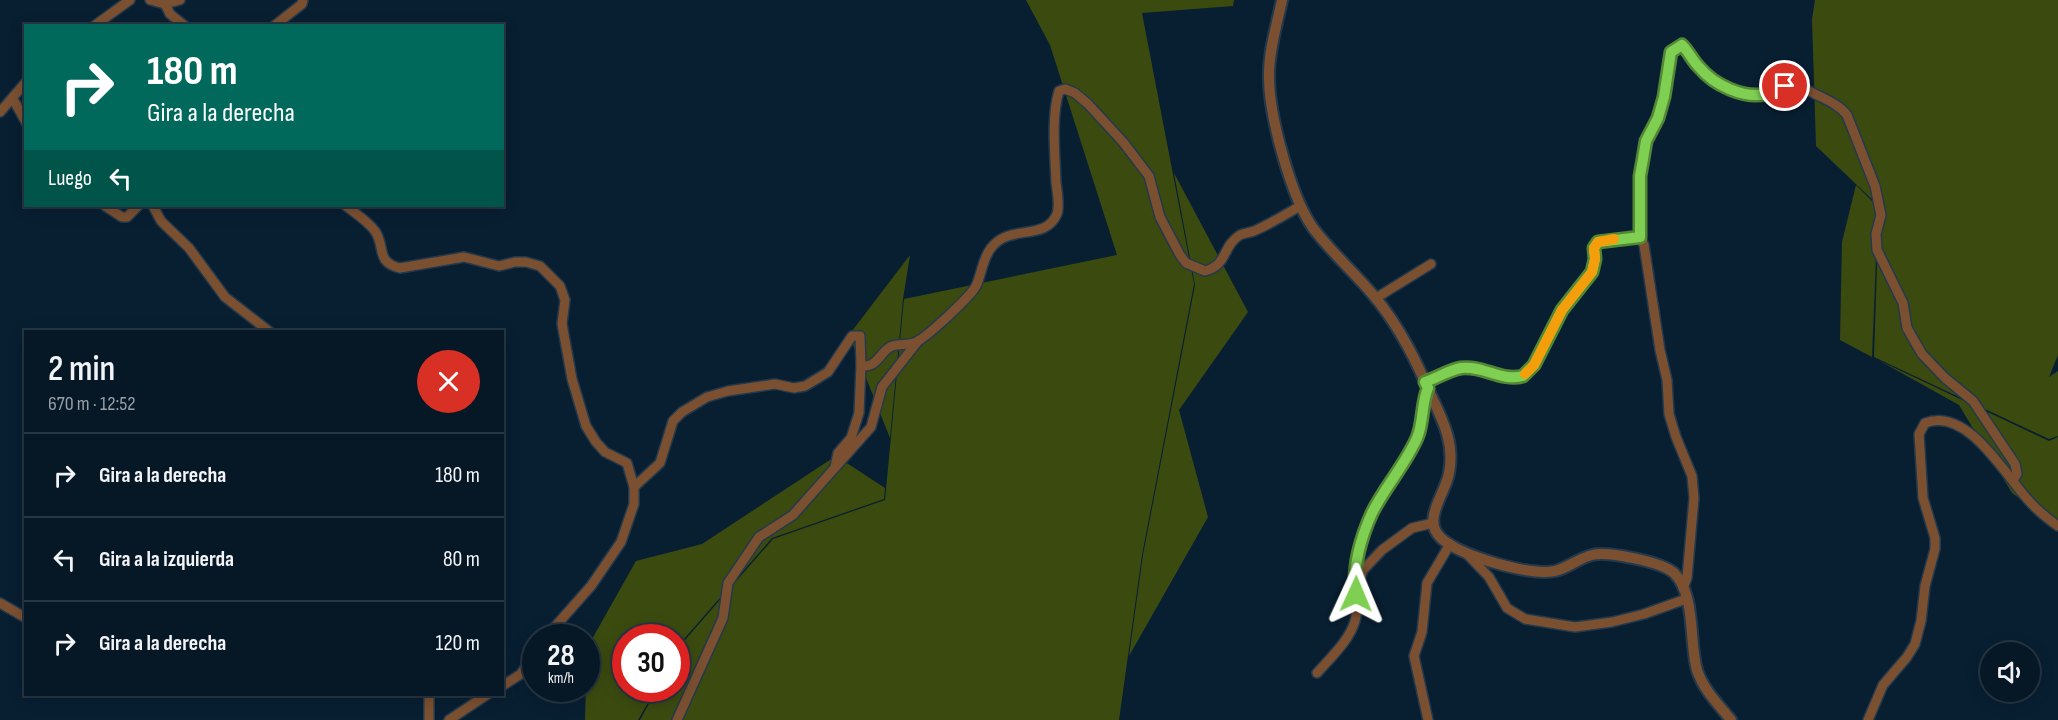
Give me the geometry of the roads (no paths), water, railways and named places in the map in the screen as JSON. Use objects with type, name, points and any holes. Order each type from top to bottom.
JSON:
[{"type":"street","points":[[97,24],[130,0]]},
{"type":"street","points":[[150,0],[165,4],[180,0]]},
{"type":"street","points":[[277,24],[302,4],[303,0]]},
{"type":"street","points":[[1282,0],[1271,57],[1269,89],[1275,127],[1300,206],[1315,230],[1376,298],[1402,338],[1445,425],[1451,454],[1447,483],[1433,523],[1438,536],[1466,552],[1507,566],[1548,572],[1562,569],[1592,555],[1608,554],[1666,568],[1676,575],[1683,588],[1692,626],[1697,670],[1706,688],[1731,720]]},
{"type":"street","points":[[165,4],[170,14],[182,24]]},
{"type":"street","points":[[1683,588],[1687,578],[1694,498],[1692,476],[1669,414],[1667,380],[1660,350],[1644,245],[1640,237],[1640,176],[1646,141],[1658,118],[1664,97],[1671,52],[1682,45],[1690,52],[1697,66],[1712,81],[1731,89],[1753,94],[1767,94],[1785,86],[1794,78],[1798,84],[1840,106],[1847,115],[1875,186],[1881,215],[1876,234],[1877,250],[1903,303],[1907,328],[1922,354],[1972,401],[1986,420],[2015,464],[2017,474],[2013,480]]},
{"type":"street","points":[[0,112],[24,84]]},
{"type":"street","points":[[677,720],[723,618],[728,583],[759,537],[793,515],[871,427],[882,387],[918,342],[965,300],[976,285],[982,262],[999,240],[1009,234],[1033,232],[1052,223],[1058,212],[1055,140],[1056,99],[1059,91],[1065,89],[1081,98],[1123,142],[1149,176],[1160,217],[1186,263],[1205,272],[1214,269],[1224,260],[1228,248],[1239,236],[1282,217],[1300,206]]},
{"type":"street","points":[[12,99],[24,119]]},
{"type":"street","points":[[107,207],[122,217],[127,217],[137,207]]},
{"type":"street","points":[[154,207],[161,221],[189,248],[225,297],[267,330]]},
{"type":"street","points":[[346,207],[373,228],[378,236],[384,260],[391,266],[400,268],[464,256],[499,266],[526,262],[540,266],[560,286],[565,300],[562,324],[572,379],[586,426],[605,452],[627,463],[634,488],[634,504],[621,542],[591,586],[557,624]]},
{"type":"street","points":[[1317,673],[1344,641],[1353,626],[1357,613],[1354,583],[1357,559],[1372,512],[1401,469],[1416,439],[1427,386],[1461,368],[1506,378],[1523,376],[1534,365],[1562,310],[1592,272],[1595,259],[1594,248],[1598,242],[1640,237]]},
{"type":"street","points":[[1376,298],[1431,264]]},
{"type":"street","points":[[634,488],[660,463],[673,421],[682,412],[707,397],[728,391],[775,384],[794,388],[805,386],[828,372],[847,341],[856,335],[860,336],[859,413],[851,438],[838,453],[834,471]]},
{"type":"street","points":[[861,365],[869,366],[891,346],[918,342]]},
{"type":"street","points":[[1868,720],[1883,685],[1915,644],[1921,621],[1925,586],[1935,549],[1935,538],[1923,498],[1919,434],[1925,423],[1933,420],[1964,429],[1984,447],[2028,501],[2058,526]]},
{"type":"street","points":[[1356,594],[1363,570],[1382,550],[1412,528],[1433,523]]},
{"type":"street","points":[[1428,720],[1414,656],[1422,632],[1427,583],[1450,544]]},
{"type":"street","points":[[1466,552],[1489,577],[1507,608],[1525,620],[1575,627],[1622,620],[1686,599]]},
{"type":"street","points":[[0,603],[24,617]]},
{"type":"street","points":[[504,685],[522,672]]},
{"type":"street","points":[[429,696],[429,720]]},
{"type":"street","points":[[449,720],[485,696]]}]
